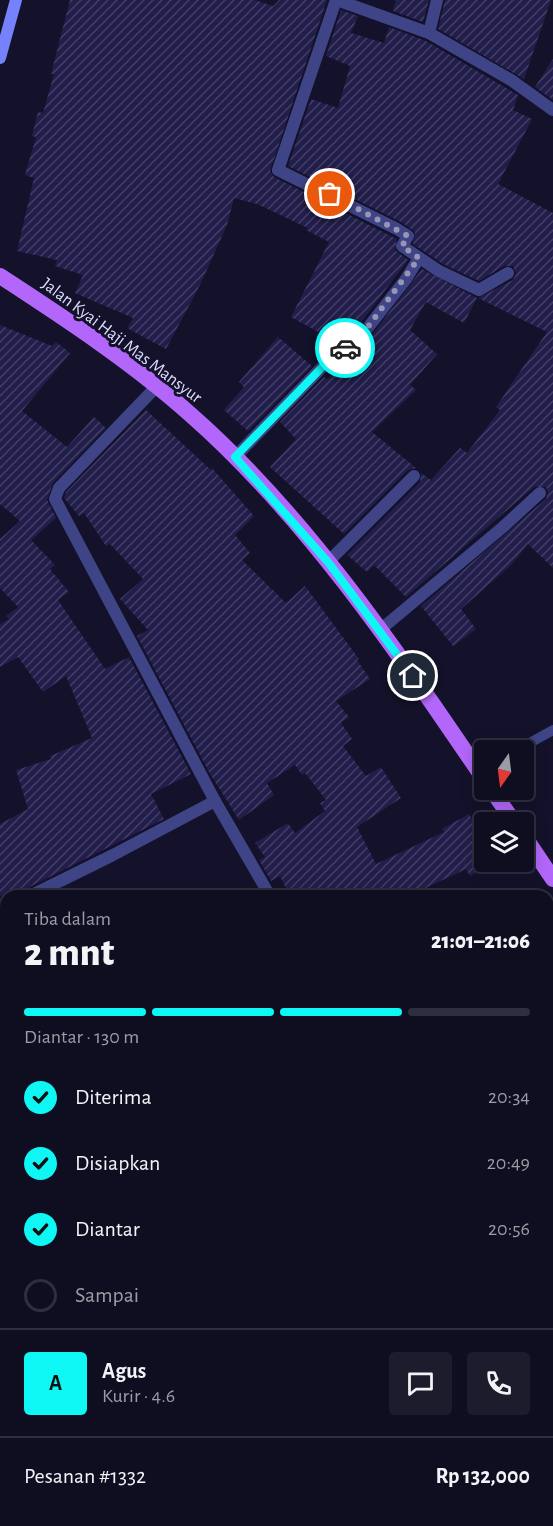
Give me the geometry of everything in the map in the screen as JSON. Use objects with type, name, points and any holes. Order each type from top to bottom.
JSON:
[{"type":"main road","points":[[0,58],[16,0]]},
{"type":"main road","name":"Jalan Kyai Haji Mas Mansyur","points":[[0,276],[157,386],[235,457],[328,562],[380,630],[474,762]]},
{"type":"main road","points":[[534,851],[553,879]]},
{"type":"street","points":[[508,273],[479,290],[439,271],[402,246],[408,236],[397,229],[278,171],[336,0],[429,33],[511,80],[553,110]]},
{"type":"street","points":[[429,33],[437,0]]},
{"type":"street","points":[[235,457],[332,357],[359,339],[419,258]]},
{"type":"street","points":[[157,386],[59,488],[55,499],[215,801],[267,890]]},
{"type":"street","points":[[328,562],[414,476]]},
{"type":"street","points":[[380,630],[540,493]]},
{"type":"street","points":[[42,890],[215,801]]},
{"type":"lane","points":[[534,741],[553,730]]},
{"type":"building","points":[[70,0],[255,0],[273,6],[279,0],[327,0],[270,171],[274,177],[397,239],[395,250],[408,260],[353,333],[338,343],[291,317],[329,242],[306,230],[308,228],[257,204],[234,198],[227,225],[200,285],[166,349],[127,328],[133,318],[75,293],[83,275],[55,266],[57,260],[17,251],[34,178],[25,175],[36,137],[32,136],[38,112],[43,113],[54,74],[51,74]]},
{"type":"building","points":[[396,0],[429,0],[423,22],[393,11]]},
{"type":"building","points":[[445,0],[551,0],[524,79],[438,29]]},
{"type":"building","points":[[341,10],[358,16],[351,33],[384,43],[389,27],[426,41],[518,95],[513,110],[532,119],[498,184],[553,213],[553,568],[528,544],[512,564],[461,609],[476,629],[453,646],[421,606],[546,499],[548,492],[546,487],[534,487],[406,597],[374,565],[367,572],[347,555],[420,482],[421,473],[431,480],[460,448],[467,453],[500,410],[496,407],[547,332],[478,298],[513,280],[516,274],[513,266],[504,266],[479,281],[443,264],[413,244],[415,232],[401,222],[288,166],[311,99],[338,108],[350,66],[326,56]]},
{"type":"building","points":[[553,59],[553,100],[535,87]]},
{"type":"building","points":[[422,269],[477,298],[464,323],[426,302],[410,330],[437,354],[410,385],[416,390],[372,432],[416,468],[408,470],[344,534],[270,467],[296,439],[280,422],[324,377],[327,379],[353,356],[351,354],[365,344]]},
{"type":"building","points":[[0,325],[52,346],[56,342],[70,353],[22,411],[67,447],[94,417],[106,428],[53,483],[47,500],[56,518],[31,540],[55,565],[50,569],[69,592],[58,600],[105,669],[129,657],[191,774],[151,794],[164,819],[25,890],[0,890],[0,824],[28,809],[16,770],[51,759],[50,756],[92,738],[66,676],[43,692],[18,657],[0,667],[0,624],[9,619],[6,616],[18,607],[0,588],[0,539],[20,521],[0,504]]},
{"type":"building","points":[[278,337],[312,366],[248,431],[224,410],[244,387],[239,382]]},
{"type":"building","points":[[146,410],[211,470],[212,468],[254,516],[235,535],[250,553],[242,560],[286,603],[305,586],[359,659],[357,660],[370,679],[336,701],[349,717],[341,723],[352,739],[343,746],[366,776],[381,767],[401,798],[357,827],[376,864],[444,832],[442,829],[469,814],[474,822],[474,872],[477,872],[470,876],[466,869],[422,890],[287,890],[280,876],[271,881],[259,860],[265,857],[255,843],[288,823],[295,833],[325,811],[320,803],[326,800],[305,773],[302,775],[295,765],[267,783],[274,795],[239,820],[209,772],[137,636],[148,630],[120,599],[143,579],[110,544],[106,546],[84,513],[79,516],[64,498],[66,492]]},
{"type":"way so far","points":[[330,194],[408,236],[402,246],[419,258],[406,279],[359,339],[345,348]]},
{"type":"route","points":[[345,348],[332,357],[235,457],[328,562],[413,676]]}]
